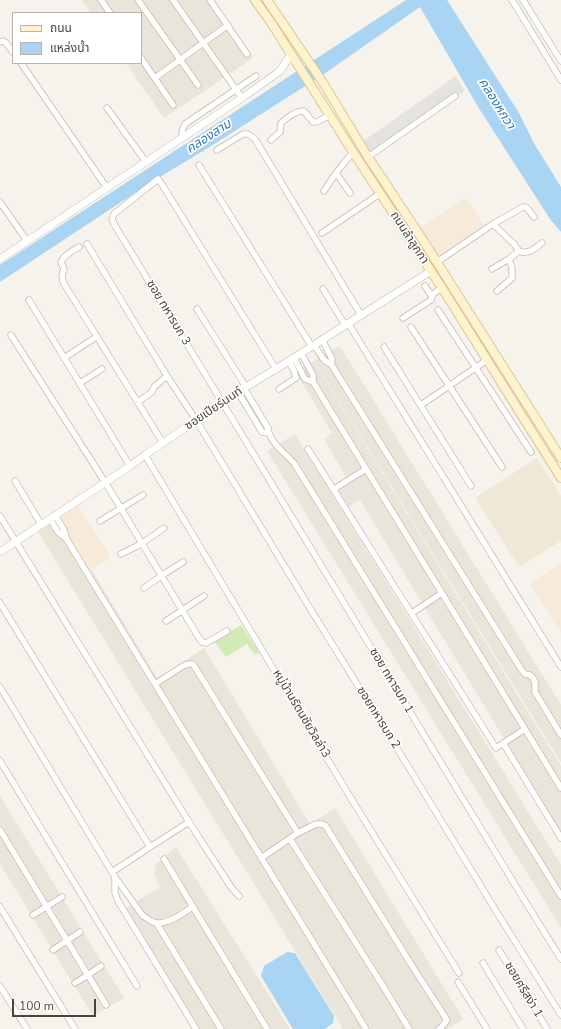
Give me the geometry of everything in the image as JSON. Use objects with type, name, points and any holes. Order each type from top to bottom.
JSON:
[{"type":"main road","name":"ถนนลำลูกกา","points":[[255,0],[313,87],[353,152],[442,288],[561,478]]},
{"type":"main road","name":"ถนนลำลูกกา","points":[[267,0],[322,81],[368,157],[561,458]]},
{"type":"main road","points":[[505,388],[513,382]]},
{"type":"street","points":[[101,0],[109,12]]},
{"type":"street","points":[[138,0],[198,85]]},
{"type":"street","points":[[173,0],[242,98]]},
{"type":"street","points":[[210,0],[247,54]]},
{"type":"street","points":[[512,0],[561,80]]},
{"type":"street","points":[[523,0],[561,61]]},
{"type":"street","points":[[155,78],[228,25]]},
{"type":"street","points":[[0,42],[3,41],[6,43],[12,51]]},
{"type":"street","points":[[0,259],[242,98],[280,71],[293,57]]},
{"type":"street","points":[[142,59],[173,105]]},
{"type":"street","points":[[22,64],[107,188]]},
{"type":"street","points":[[182,138],[182,130],[185,124],[256,76]]},
{"type":"street","points":[[368,157],[456,96]]},
{"type":"street","points":[[107,108],[146,162]]},
{"type":"street","points":[[272,140],[280,132],[282,123],[300,111],[304,111],[313,122],[317,122],[330,116]]},
{"type":"street","points":[[217,150],[243,134],[248,134],[255,139],[361,315]]},
{"type":"street","points":[[324,191],[353,152]]},
{"type":"street","points":[[199,165],[313,346],[324,360],[331,364],[521,669],[533,678],[535,682],[535,692],[561,735]]},
{"type":"street","points":[[336,173],[350,193]]},
{"type":"street","name":"ซอย ทหารบก 3","points":[[222,403],[114,224],[112,218],[114,214],[158,179],[276,369]]},
{"type":"street","points":[[322,233],[381,194]]},
{"type":"street","points":[[0,202],[27,242]]},
{"type":"street","points":[[436,262],[493,224],[526,207],[534,217]]},
{"type":"street","points":[[493,224],[514,244],[519,251],[529,252],[542,243]]},
{"type":"street","name":"ซอยทหารบก 2","points":[[87,244],[561,1015]]},
{"type":"street","points":[[79,248],[62,259],[61,262],[64,270],[62,276],[63,282],[163,443]]},
{"type":"street","points":[[492,269],[519,251]]},
{"type":"street","points":[[497,291],[512,278],[512,268],[509,259]]},
{"type":"street","name":"ซอยเปียร์นนท์","points":[[0,552],[243,389],[431,271]]},
{"type":"street","points":[[403,318],[430,302],[432,297],[425,286]]},
{"type":"street","points":[[431,295],[442,288]]},
{"type":"street","points":[[323,289],[561,666]]},
{"type":"street","points":[[29,300],[130,466]]},
{"type":"street","points":[[197,309],[243,389],[268,428],[268,433],[274,443],[294,463],[561,896]]},
{"type":"street","points":[[438,310],[531,452]]},
{"type":"street","points":[[411,327],[502,467]]},
{"type":"street","points":[[11,335],[105,482],[160,576],[183,610],[199,638],[202,642],[206,643],[227,631]]},
{"type":"street","points":[[64,358],[93,339]]},
{"type":"street","points":[[322,339],[332,359],[331,364]]},
{"type":"street","points":[[384,347],[471,486]]},
{"type":"street","points":[[301,353],[313,375],[313,382],[561,788]]},
{"type":"street","points":[[291,359],[305,379],[313,382]]},
{"type":"street","points":[[279,389],[296,378],[291,359]]},
{"type":"street","points":[[421,405],[487,360]]},
{"type":"street","points":[[80,383],[102,370]]},
{"type":"street","points":[[138,402],[152,392],[154,387],[167,376]]},
{"type":"street","name":"ซอย ทหารบก 1","points":[[222,403],[512,881],[561,959]]},
{"type":"street","points":[[308,449],[496,748],[525,729]]},
{"type":"street","name":"หมู่บ้านรัตนชัยวิลล่า3","points":[[145,455],[353,801],[460,973]]},
{"type":"street","points":[[334,489],[366,469]]},
{"type":"street","points":[[15,481],[41,524]]},
{"type":"street","points":[[100,521],[143,495]]},
{"type":"street","points":[[0,516],[189,822],[239,896]]},
{"type":"street","points":[[52,517],[64,530],[67,540],[366,1029]]},
{"type":"street","points":[[121,554],[142,544],[164,528]]},
{"type":"street","points":[[144,588],[183,562]]},
{"type":"street","points":[[412,613],[442,593]]},
{"type":"street","points":[[166,621],[204,596]]},
{"type":"street","points":[[0,603],[150,847]]},
{"type":"street","points":[[155,684],[183,666],[193,664],[298,833]]},
{"type":"street","points":[[0,687],[114,875],[143,916],[157,924],[221,1029]]},
{"type":"street","points":[[503,743],[561,838]]},
{"type":"street","points":[[0,761],[137,986]]},
{"type":"street","points":[[114,875],[150,847],[189,822]]},
{"type":"street","points":[[261,858],[298,833],[316,824],[326,825],[447,1020],[439,1029]]},
{"type":"street","points":[[0,830],[106,1005]]},
{"type":"street","points":[[290,839],[383,986],[408,1029]]},
{"type":"street","points":[[164,860],[267,1029]]},
{"type":"street","points":[[114,875],[115,893],[118,901],[196,1029]]},
{"type":"street","points":[[33,915],[62,897]]},
{"type":"street","points":[[0,907],[75,1029]]},
{"type":"street","points":[[157,924],[167,922],[192,907]]},
{"type":"street","points":[[53,950],[80,932]]},
{"type":"street","name":"ซอยศรีสง่า 1","points":[[499,950],[546,1029]]},
{"type":"street","points":[[483,963],[523,1029]]},
{"type":"street","points":[[75,983],[101,966]]},
{"type":"street","points":[[458,982],[487,1029]]},
{"type":"street","points":[[0,986],[27,1029]]},
{"type":"shaded area","points":[[82,0],[212,0],[253,58],[164,118],[127,64],[142,64],[142,12],[90,12]]},
{"type":"shaded area","points":[[456,76],[465,91],[370,156],[362,142]]},
{"type":"shaded area","points":[[466,198],[485,227],[438,258],[420,228]]},
{"type":"shaded area","points":[[340,346],[561,705],[561,763],[314,360]]},
{"type":"shaded area","points":[[314,361],[561,766],[561,833],[360,500],[349,507],[335,485],[346,477],[324,439],[332,433],[295,371]]},
{"type":"shaded area","points":[[295,434],[561,865],[561,928],[267,451]]},
{"type":"shaded area","points":[[537,458],[561,496],[561,541],[519,567],[475,498]]},
{"type":"shaded area","points":[[78,505],[111,557],[90,570],[57,519]]},
{"type":"shaded area","points":[[60,517],[158,679],[204,648],[310,824],[335,808],[463,1019],[448,1029],[343,1029],[38,532]]},
{"type":"shaded area","points":[[561,563],[561,633],[529,584]]},
{"type":"shaded area","points":[[0,796],[124,998],[93,1016],[0,864]]},
{"type":"shaded area","points":[[176,847],[290,1029],[198,1029],[124,909],[160,887],[154,875],[156,864]]},
{"type":"green space","points":[[241,625],[259,652],[255,655],[247,644],[226,657],[214,641]]},
{"type":"water","points":[[406,0],[447,0],[519,113],[535,145],[561,187],[561,232],[550,219],[480,110],[420,7],[324,74],[153,181],[0,282],[0,265]]},
{"type":"water","points":[[287,952],[295,953],[334,1016],[333,1023],[325,1029],[293,1029],[261,976],[264,966]]},
{"type":"water label","name":"คลองหกวา","points":[[496,104]]},
{"type":"water label","name":"คลองสาม","points":[[209,137]]}]
